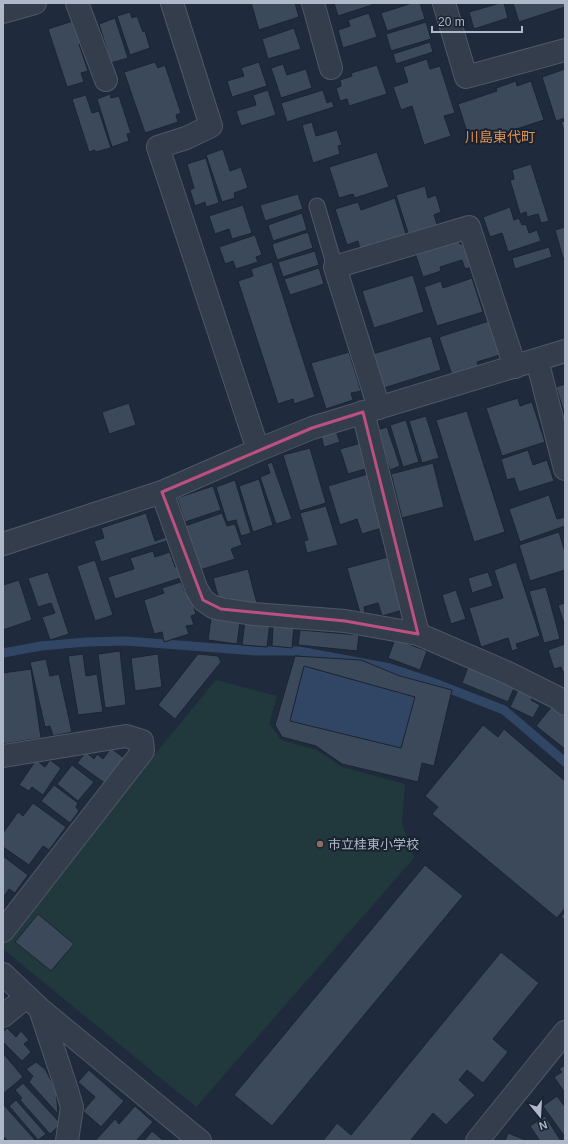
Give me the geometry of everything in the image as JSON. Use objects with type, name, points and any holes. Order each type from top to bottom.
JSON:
[{"type":"street","points":[[3,12],[35,3]]},
{"type":"street","points":[[77,3],[106,80]]},
{"type":"street","points":[[172,3],[211,126],[186,138],[158,147],[258,450]]},
{"type":"street","points":[[313,3],[331,68]]},
{"type":"street","points":[[444,3],[466,77],[565,50]]},
{"type":"street","points":[[418,634],[371,410],[335,267],[469,227],[515,367]]},
{"type":"street","points":[[3,544],[162,492],[312,428],[565,351]]},
{"type":"street","points":[[537,360],[565,469]]},
{"type":"street","points":[[162,492],[196,588],[203,600],[213,607],[254,614],[345,621],[418,634],[506,672],[558,698],[565,704]]},
{"type":"street","points":[[3,756],[126,736],[142,742],[143,751],[3,931]]},
{"type":"street","points":[[3,974],[33,1003],[200,1141]]},
{"type":"street","points":[[3,1016],[33,1003]]},
{"type":"street","points":[[33,1003],[65,1084],[72,1107],[67,1141]]},
{"type":"street","points":[[477,1141],[565,1032]]},
{"type":"lane","points":[[317,206],[335,267]]},
{"type":"highlighted area","points":[[363,412],[418,634],[345,621],[221,609],[203,600],[162,492],[312,428]]},
{"type":"green space","points":[[216,680],[277,696],[269,723],[281,740],[317,750],[342,767],[405,784],[402,824],[414,858],[196,1107],[3,949],[3,939]]},
{"type":"water","points":[[304,666],[415,697],[401,748],[290,721]]},
{"type":"building","points":[[251,3],[295,3],[299,17],[259,30]]},
{"type":"building","points":[[334,3],[371,3],[372,5],[338,16]]},
{"type":"building","points":[[412,3],[420,3],[425,19],[387,31],[381,13]]},
{"type":"building","points":[[504,3],[508,18],[474,29],[469,12]]},
{"type":"building","points":[[513,3],[565,3],[565,7],[519,22]]},
{"type":"building","points":[[130,12],[132,18],[137,16],[143,32],[145,31],[150,48],[130,55],[117,16]]},
{"type":"building","points":[[369,13],[377,37],[343,48],[338,30],[350,26],[348,20]]},
{"type":"building","points":[[115,18],[128,58],[111,63],[99,24]]},
{"type":"building","points":[[76,20],[83,43],[79,44],[88,71],[81,73],[84,82],[67,87],[48,29]]},
{"type":"building","points":[[426,22],[431,39],[391,51],[386,34]]},
{"type":"building","points":[[294,28],[301,49],[268,59],[262,39]]},
{"type":"building","points":[[430,42],[433,52],[396,64],[393,54]]},
{"type":"building","points":[[427,59],[430,69],[440,66],[455,113],[444,116],[451,136],[424,145],[412,106],[401,110],[393,87],[408,82],[403,67]]},
{"type":"building","points":[[155,62],[158,68],[165,65],[181,113],[176,115],[178,122],[145,133],[124,72]]},
{"type":"building","points":[[259,62],[267,86],[232,97],[227,81],[244,76],[241,68]]},
{"type":"building","points":[[283,64],[287,75],[306,69],[312,88],[281,98],[271,68]]},
{"type":"building","points":[[377,65],[387,94],[349,106],[347,99],[340,101],[336,88],[341,86],[340,80],[352,76],[351,73]]},
{"type":"building","points":[[565,69],[565,118],[556,121],[542,77]]},
{"type":"building","points":[[516,81],[517,86],[531,81],[544,120],[471,144],[458,104],[497,91],[496,88]]},
{"type":"building","points":[[268,90],[276,115],[241,126],[236,111],[256,105],[253,95]]},
{"type":"building","points":[[323,90],[327,103],[332,101],[334,107],[287,122],[281,103]]},
{"type":"building","points":[[110,94],[111,98],[119,96],[131,133],[127,134],[129,141],[112,147],[97,99]]},
{"type":"building","points":[[86,95],[92,113],[99,111],[111,148],[89,152],[72,99]]},
{"type":"building","points":[[565,121],[565,134],[561,122]]},
{"type":"building","points":[[312,122],[316,136],[337,130],[342,145],[338,146],[340,154],[313,163],[302,125]]},
{"type":"building","points":[[223,149],[230,171],[241,167],[248,188],[234,193],[235,198],[222,202],[206,155]]},
{"type":"building","points":[[377,152],[389,187],[355,198],[353,194],[339,198],[329,167]]},
{"type":"building","points":[[206,158],[219,203],[206,207],[205,202],[195,206],[190,190],[194,188],[187,164]]},
{"type":"building","points":[[531,164],[549,221],[541,223],[538,214],[527,217],[526,212],[520,214],[510,180],[514,179],[512,170]]},
{"type":"building","points":[[425,186],[428,198],[436,195],[441,212],[434,215],[438,227],[409,236],[396,195]]},
{"type":"building","points":[[298,194],[303,209],[265,221],[260,205]]},
{"type":"building","points":[[395,198],[406,234],[360,249],[358,241],[347,245],[335,209],[358,202],[361,210]]},
{"type":"building","points":[[243,205],[252,233],[232,239],[229,229],[215,234],[209,216]]},
{"type":"building","points":[[510,207],[514,220],[519,218],[522,225],[526,224],[529,233],[537,230],[541,241],[508,252],[502,233],[490,237],[483,217]]},
{"type":"building","points":[[302,213],[307,230],[273,241],[268,225]]},
{"type":"building","points":[[565,227],[565,257],[563,258],[555,230]]},
{"type":"building","points":[[308,232],[313,248],[277,260],[272,244]]},
{"type":"building","points":[[255,235],[262,255],[256,257],[258,262],[236,269],[233,261],[225,264],[219,247]]},
{"type":"building","points":[[454,240],[466,247],[473,267],[465,269],[462,260],[440,267],[441,271],[423,277],[415,253]]},
{"type":"building","points":[[549,247],[552,257],[515,269],[512,258]]},
{"type":"building","points":[[315,251],[319,265],[283,277],[278,262]]},
{"type":"building","points":[[272,262],[315,397],[294,404],[293,399],[278,404],[238,281],[253,276],[251,269]]},
{"type":"building","points":[[319,268],[324,284],[290,295],[284,279]]},
{"type":"building","points":[[413,275],[424,312],[374,328],[362,291]]},
{"type":"building","points":[[472,278],[483,312],[437,326],[424,287],[441,281],[443,288]]},
{"type":"building","points":[[489,321],[500,355],[477,362],[478,366],[452,375],[439,337]]},
{"type":"building","points":[[431,336],[441,370],[384,388],[373,354]]},
{"type":"building","points":[[349,352],[361,391],[351,393],[353,400],[326,409],[311,363]]},
{"type":"building","points":[[565,384],[565,415],[556,387]]},
{"type":"building","points":[[518,398],[520,406],[532,402],[545,442],[502,456],[486,408]]},
{"type":"building","points":[[129,403],[136,425],[109,434],[102,412]]},
{"type":"building","points":[[467,411],[505,532],[474,542],[436,420]]},
{"type":"building","points":[[426,416],[439,458],[422,463],[409,421]]},
{"type":"building","points":[[406,420],[419,462],[403,467],[390,425]]},
{"type":"building","points":[[387,427],[400,466],[390,470],[377,430]]},
{"type":"building","points":[[336,431],[340,442],[324,447],[321,436]]},
{"type":"building","points":[[361,443],[369,468],[348,474],[340,449]]},
{"type":"building","points":[[310,448],[326,503],[300,511],[283,455]]},
{"type":"building","points":[[528,450],[533,465],[547,460],[554,481],[519,492],[514,478],[507,480],[501,459]]},
{"type":"building","points":[[272,462],[292,519],[276,524],[260,477],[270,473],[267,464]]},
{"type":"building","points":[[433,463],[444,507],[402,518],[391,474]]},
{"type":"building","points":[[368,474],[385,527],[362,534],[357,519],[340,525],[328,486]]},
{"type":"building","points":[[259,479],[273,525],[253,532],[239,486]]},
{"type":"building","points":[[235,480],[251,533],[241,536],[236,520],[227,522],[216,487]]},
{"type":"building","points":[[213,486],[221,510],[185,522],[177,498]]},
{"type":"building","points":[[549,495],[557,519],[565,517],[565,526],[520,542],[509,509]]},
{"type":"building","points":[[326,506],[338,545],[307,553],[304,541],[308,540],[300,513]]},
{"type":"building","points":[[146,513],[155,541],[169,536],[170,540],[101,562],[94,541],[104,538],[101,528]]},
{"type":"building","points":[[222,513],[227,526],[235,524],[242,545],[231,549],[235,559],[200,570],[185,526]]},
{"type":"building","points":[[559,532],[565,552],[565,570],[530,581],[519,545]]},
{"type":"building","points":[[153,551],[155,557],[170,552],[175,567],[180,566],[184,577],[115,599],[108,577],[134,569],[130,558]]},
{"type":"building","points":[[388,557],[403,610],[382,616],[378,603],[364,607],[365,612],[360,613],[347,568]]},
{"type":"building","points":[[95,560],[113,615],[95,621],[77,566]]},
{"type":"building","points":[[516,562],[540,636],[516,644],[518,649],[512,651],[508,638],[481,647],[469,608],[503,598],[494,570]]},
{"type":"building","points":[[248,569],[258,607],[232,605],[229,598],[219,600],[213,578]]},
{"type":"building","points":[[48,572],[69,634],[50,640],[42,617],[55,613],[51,603],[38,607],[28,578]]},
{"type":"building","points":[[488,572],[493,586],[472,593],[468,578]]},
{"type":"building","points":[[19,580],[32,620],[3,630],[3,585]]},
{"type":"building","points":[[181,582],[185,592],[189,591],[196,614],[191,616],[194,625],[186,626],[189,634],[164,642],[162,632],[154,634],[144,600],[164,593],[162,588]]},
{"type":"building","points":[[546,587],[560,639],[544,643],[529,591]]},
{"type":"building","points":[[456,590],[466,619],[451,624],[442,595]]},
{"type":"building","points":[[565,603],[565,627],[558,605]]},
{"type":"building","points":[[211,618],[240,622],[237,644],[208,640]]},
{"type":"building","points":[[245,620],[270,622],[267,647],[242,645]]},
{"type":"building","points":[[273,625],[294,626],[292,648],[272,646]]},
{"type":"building","points":[[300,630],[359,635],[357,651],[298,645]]},
{"type":"building","points":[[395,639],[427,651],[420,670],[388,658]]},
{"type":"building","points":[[565,644],[565,672],[563,672],[561,667],[554,669],[548,650]]},
{"type":"building","points":[[120,651],[126,705],[105,708],[98,654]]},
{"type":"building","points":[[83,654],[86,676],[97,674],[103,712],[78,715],[68,656]]},
{"type":"building","points":[[158,654],[162,687],[135,691],[131,658]]},
{"type":"building","points":[[198,654],[218,656],[221,662],[175,719],[158,705]]},
{"type":"building","points":[[295,656],[361,660],[400,676],[452,690],[434,766],[422,763],[418,782],[342,764],[316,746],[282,737],[275,725]],"holes":[[[304,666],[415,697],[401,748],[290,721]]]},
{"type":"building","points":[[46,659],[50,676],[59,674],[72,732],[53,736],[50,726],[45,727],[30,662]]},
{"type":"building","points":[[468,667],[515,686],[508,702],[462,683]]},
{"type":"building","points":[[31,669],[41,738],[3,744],[3,673]]},
{"type":"building","points":[[519,688],[534,695],[531,700],[540,705],[533,718],[510,707]]},
{"type":"building","points":[[553,705],[565,715],[565,749],[536,726]]},
{"type":"building","points":[[483,725],[498,737],[504,729],[565,781],[565,908],[557,918],[432,814],[438,807],[425,796]]},
{"type":"building","points":[[111,748],[125,759],[106,784],[77,763],[86,752],[94,759],[97,754],[103,759]]},
{"type":"building","points":[[36,760],[45,767],[50,760],[61,768],[43,795],[32,787],[29,791],[19,785]]},
{"type":"building","points":[[72,765],[94,782],[78,801],[57,784]]},
{"type":"building","points":[[54,785],[78,803],[76,807],[79,811],[70,823],[41,801]]},
{"type":"building","points":[[33,803],[66,827],[49,850],[43,846],[29,865],[3,847],[3,833],[18,812],[23,816]]},
{"type":"building","points":[[3,856],[28,875],[15,893],[9,889],[3,898]]},
{"type":"building","points":[[425,865],[463,896],[272,1126],[234,1095]]},
{"type":"building","points":[[565,912],[565,920],[561,917]]},
{"type":"building","points":[[38,914],[74,944],[51,971],[15,942]]},
{"type":"building","points":[[501,952],[539,983],[493,1039],[508,1052],[483,1083],[467,1070],[459,1080],[475,1095],[446,1125],[433,1113],[410,1141],[323,1141],[337,1123],[351,1135]]},
{"type":"building","points":[[7,1028],[16,1037],[21,1031],[29,1040],[24,1044],[31,1052],[22,1061],[3,1042],[3,1032]]},
{"type":"building","points":[[3,1053],[23,1077],[3,1094]]},
{"type":"building","points":[[36,1062],[45,1069],[56,1089],[58,1114],[29,1082],[33,1076],[26,1069]]},
{"type":"building","points":[[565,1065],[565,1093],[554,1077],[562,1072],[559,1069]]},
{"type":"building","points":[[89,1070],[124,1101],[101,1127],[83,1111],[95,1097],[78,1082]]},
{"type":"building","points":[[23,1083],[61,1124],[50,1134],[20,1100],[22,1098],[15,1090]]},
{"type":"building","points":[[557,1096],[565,1107],[565,1137],[543,1106]]},
{"type":"building","points":[[16,1100],[46,1134],[38,1140],[9,1106]]},
{"type":"building","points":[[3,1104],[36,1141],[8,1141],[3,1136]]},
{"type":"building","points":[[135,1106],[153,1122],[136,1141],[95,1141],[115,1119],[119,1124]]},
{"type":"building","points":[[545,1116],[561,1141],[540,1141],[530,1126]]},
{"type":"building","points":[[152,1131],[164,1141],[144,1141]]},
{"type":"building","points":[[508,1133],[528,1141],[505,1141]]},
{"type":"waterway","points":[[3,653],[41,646],[86,642],[126,641],[256,651],[299,651],[390,668],[432,682],[504,710],[565,762]]},
{"type":"place","name":"市立桂東小学校","points":[[320,844]]},
{"type":"district","name":"川島東代町","points":[[500,137]]}]
